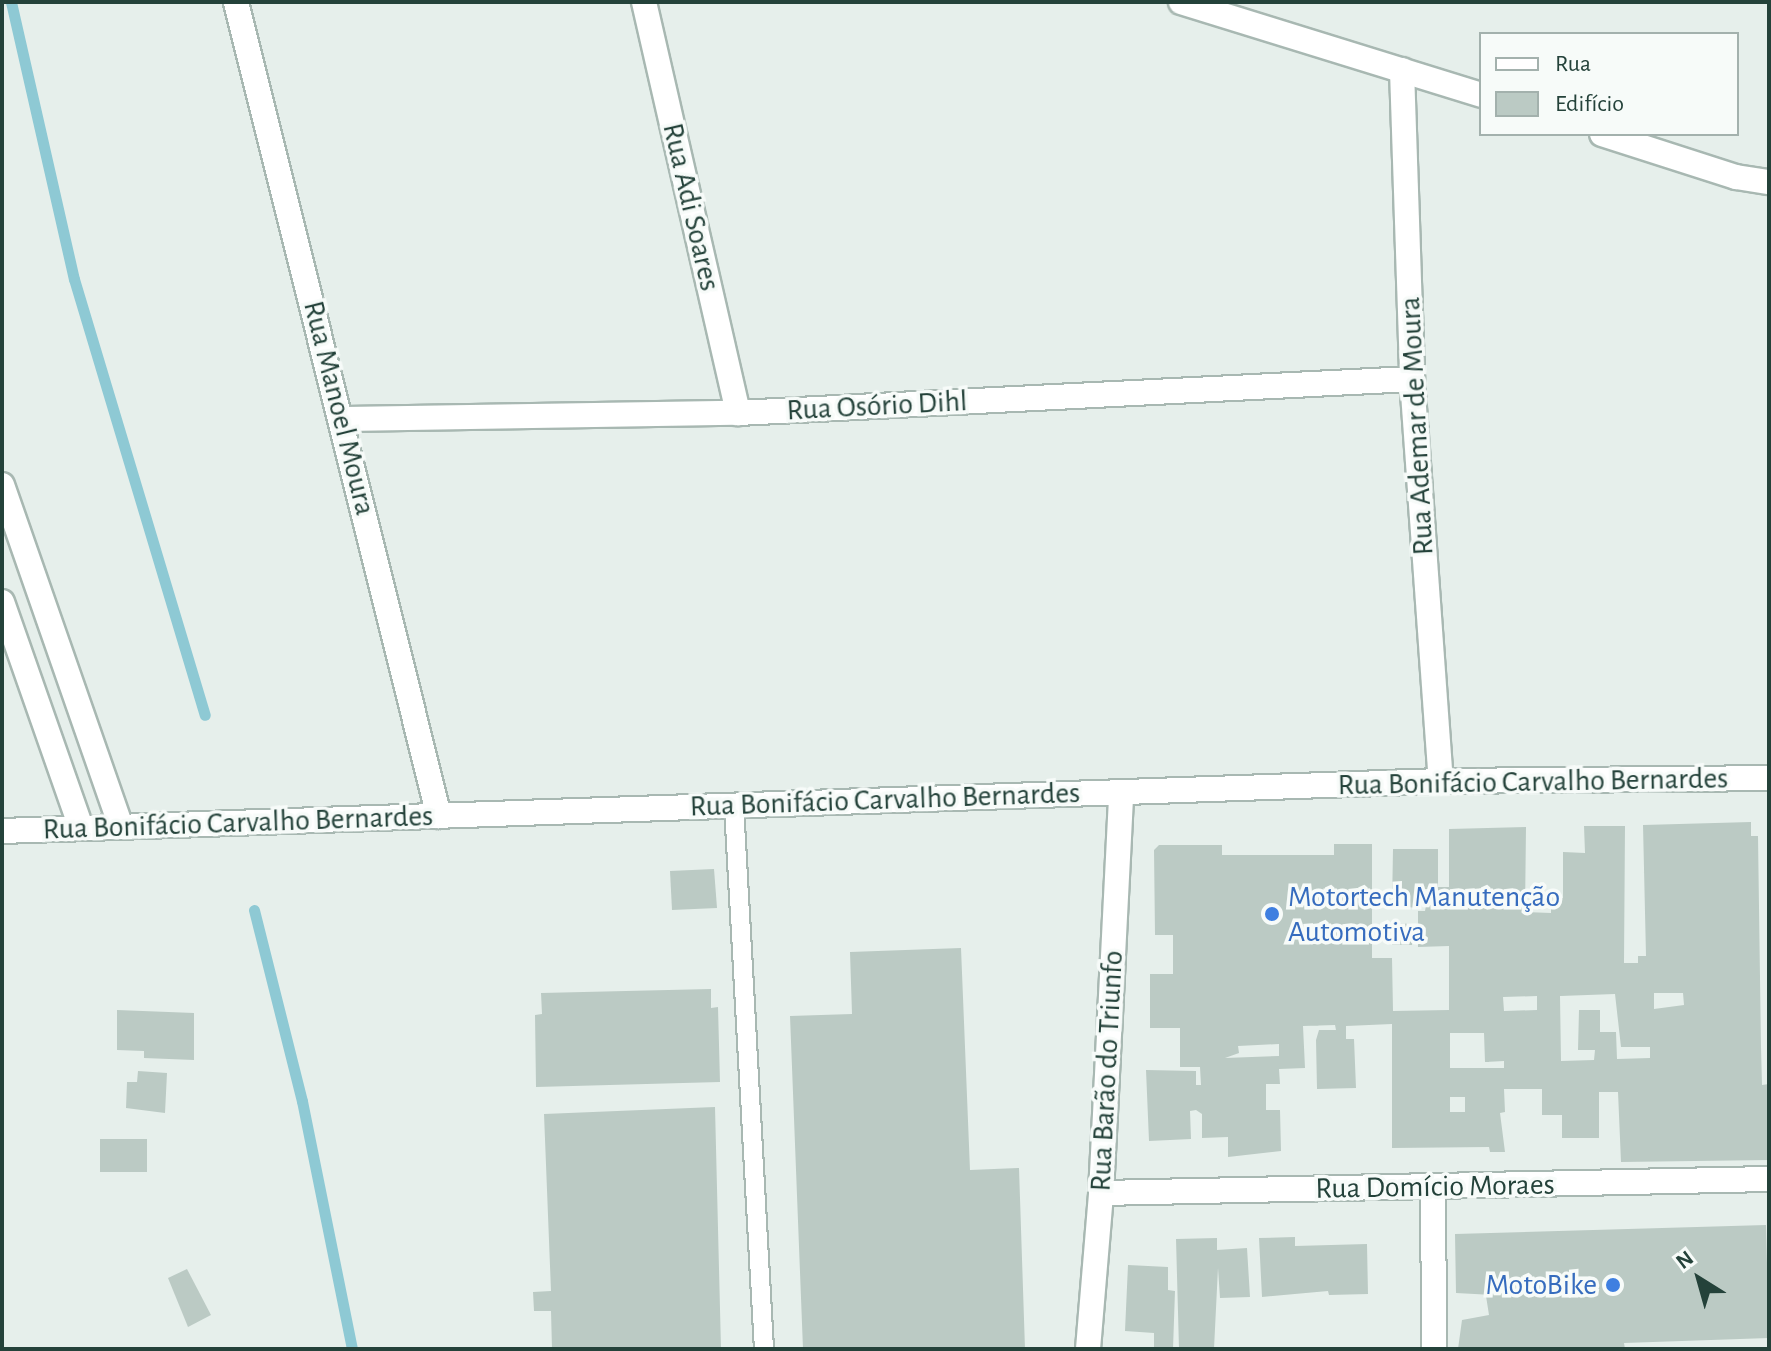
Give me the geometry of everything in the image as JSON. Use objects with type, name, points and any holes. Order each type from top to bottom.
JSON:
[{"type":"street","name":"Rua Manoel Moura","points":[[236,2],[439,816]]},
{"type":"street","name":"Rua Adi Soares","points":[[644,2],[738,413]]},
{"type":"street","points":[[1181,2],[1479,94]]},
{"type":"street","name":"Rua Ademar de Moura","points":[[1402,70],[1412,379],[1441,781]]},
{"type":"street","points":[[1608,136],[1736,177],[1769,182]]},
{"type":"street","name":"Rua Osório Dihl","points":[[342,419],[738,413],[1412,379]]},
{"type":"street","points":[[2,485],[121,827]]},
{"type":"street","points":[[2,602],[81,828]]},
{"type":"street","name":"Rua Bonifácio Carvalho Bernardes","points":[[2,831],[1441,781],[1769,778]]},
{"type":"street","name":"Rua Barão do Triunfo","points":[[1088,1349],[1101,1193],[1121,792]]},
{"type":"street","name":"Rua Domício Moraes","points":[[1101,1193],[1769,1179]]},
{"type":"street","points":[[1433,1188],[1434,1349]]},
{"type":"lane","points":[[734,806],[764,1349]]},
{"type":"building","points":[[1751,822],[1751,836],[1758,836],[1762,1085],[1769,1084],[1769,1160],[1621,1162],[1618,1092],[1599,1092],[1599,1138],[1562,1138],[1562,1115],[1542,1115],[1542,1089],[1504,1089],[1505,1112],[1500,1113],[1505,1152],[1490,1152],[1489,1147],[1392,1148],[1392,1024],[1346,1026],[1346,1039],[1354,1039],[1356,1088],[1317,1089],[1316,1040],[1319,1030],[1336,1030],[1335,1025],[1303,1026],[1305,1068],[1279,1069],[1280,1084],[1266,1084],[1266,1110],[1280,1110],[1281,1151],[1228,1157],[1228,1137],[1202,1138],[1202,1114],[1196,1110],[1190,1111],[1191,1139],[1149,1141],[1146,1070],[1196,1071],[1196,1085],[1201,1085],[1200,1067],[1180,1067],[1180,1028],[1150,1028],[1150,974],[1173,974],[1173,935],[1155,935],[1154,850],[1159,845],[1222,845],[1222,855],[1334,855],[1334,844],[1372,844],[1372,958],[1392,958],[1393,1011],[1449,1010],[1449,946],[1418,947],[1418,911],[1425,911],[1429,889],[1420,889],[1416,908],[1392,905],[1393,849],[1438,849],[1438,887],[1449,887],[1449,829],[1526,827],[1525,912],[1551,913],[1551,897],[1563,898],[1563,852],[1585,853],[1584,826],[1625,826],[1624,963],[1638,963],[1638,956],[1646,956],[1643,825]],"holes":[[[1654,993],[1683,993],[1684,1005],[1654,1009]],[[1615,994],[1621,1047],[1650,1047],[1650,1058],[1617,1059],[1616,1032],[1600,1032],[1600,1010],[1579,1010],[1578,1050],[1595,1050],[1594,1060],[1561,1061],[1560,996]],[[1537,996],[1537,1010],[1504,1011],[1503,997]],[[1450,1033],[1484,1033],[1485,1062],[1504,1061],[1504,1068],[1450,1068]],[[1279,1044],[1279,1056],[1225,1058],[1239,1053],[1238,1046]],[[1450,1097],[1465,1097],[1465,1112],[1450,1112]]]},
{"type":"building","points":[[714,869],[717,908],[672,910],[670,871]]},
{"type":"building","points":[[1392,923],[1413,924],[1412,945],[1392,945]]},
{"type":"building","points":[[961,948],[970,1170],[1019,1168],[1025,1349],[803,1349],[790,1016],[852,1014],[850,952]]},
{"type":"building","points":[[711,989],[711,1008],[718,1007],[720,1082],[536,1087],[535,1015],[542,1014],[541,993]]},
{"type":"building","points":[[117,1010],[194,1013],[194,1060],[144,1058],[144,1051],[117,1050]]},
{"type":"building","points":[[138,1071],[167,1073],[165,1113],[126,1108],[127,1082],[137,1082]]},
{"type":"building","points":[[715,1107],[721,1349],[552,1349],[551,1311],[534,1311],[533,1292],[551,1291],[544,1114]]},
{"type":"building","points":[[100,1139],[147,1139],[147,1172],[100,1172]]},
{"type":"building","name":"MotoBike","points":[[1766,1225],[1769,1338],[1624,1343],[1625,1349],[1458,1349],[1462,1320],[1489,1315],[1486,1296],[1493,1295],[1456,1293],[1455,1234]]},
{"type":"building","points":[[1295,1237],[1295,1246],[1367,1244],[1368,1294],[1329,1295],[1328,1291],[1262,1297],[1259,1238]]},
{"type":"building","points":[[1217,1238],[1217,1250],[1247,1248],[1250,1297],[1220,1298],[1218,1268],[1214,1349],[1179,1349],[1176,1239]]},
{"type":"building","points":[[1128,1265],[1168,1267],[1168,1290],[1175,1291],[1173,1349],[1154,1349],[1154,1333],[1125,1331]]},
{"type":"building","points":[[187,1269],[211,1315],[188,1327],[168,1278]]},
{"type":"waterway","points":[[11,2],[74,279],[205,715]]},
{"type":"waterway","points":[[254,910],[302,1101],[352,1349]]},
{"type":"place","name":"Motortech Manutenção Automotiva","points":[[1272,914]]},
{"type":"place","name":"MotoBike","points":[[1613,1285]]}]
